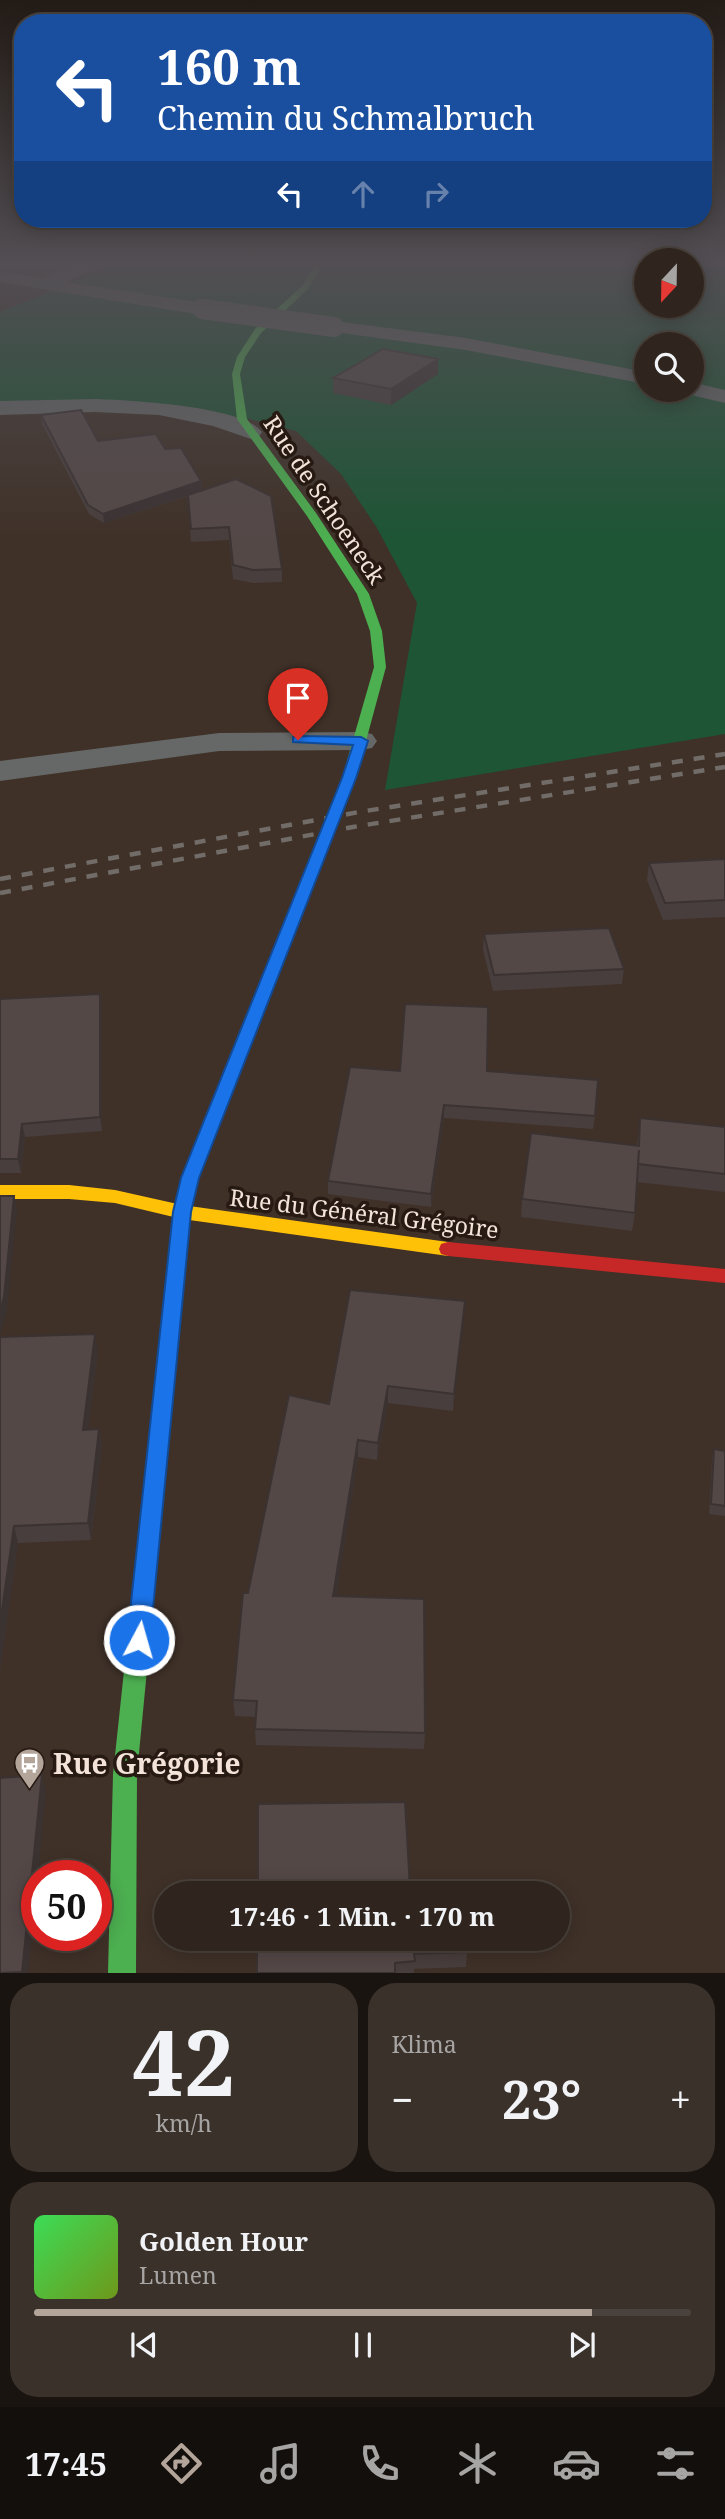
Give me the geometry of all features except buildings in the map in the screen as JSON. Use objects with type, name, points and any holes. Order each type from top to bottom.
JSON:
[{"type":"main road","name":"Rue de Schoeneck","points":[[122,1973],[125,1774],[182,1212],[190,1178],[349,778],[380,667],[376,631],[363,594],[312,515],[242,419],[236,374],[243,354]]},
{"type":"main road","name":"Rue du Général Grégoire","points":[[0,1192],[43,1190],[146,1200],[182,1212],[279,1227],[513,1257],[725,1276]]},
{"type":"street","points":[[520,354],[634,376]]},
{"type":"street","points":[[704,391],[725,397]]},
{"type":"street","points":[[0,408],[157,407],[213,417],[251,432]]},
{"type":"street","points":[[0,771],[219,742],[361,741]]},
{"type":"green space","points":[[0,354],[634,354],[634,402],[704,402],[704,354],[725,354],[725,734],[385,790],[417,603],[377,528],[341,474],[296,431],[245,418],[0,401]]},
{"type":"railway","points":[[0,879],[359,812],[725,754]]},
{"type":"railway","points":[[0,893],[353,827],[725,767]]},
{"type":"traffic: fast","points":[[243,354],[236,374],[242,419],[312,515],[363,594],[376,631],[380,667],[349,778],[339,803]]},
{"type":"traffic: fast","points":[[122,1973],[125,1774],[182,1212],[190,1178],[216,1112]]},
{"type":"traffic: slow","points":[[0,1192],[46,1191],[115,1197],[182,1212],[448,1249]]},
{"type":"traffic: jam","points":[[216,1112],[339,803]]},
{"type":"traffic: jam","points":[[448,1249],[725,1276]]},
{"type":"place","name":"Rue Grégorie","points":[[30,1791]]},
{"type":"route","points":[[139,1640],[182,1212],[190,1178],[349,778],[361,741],[298,740]]}]
